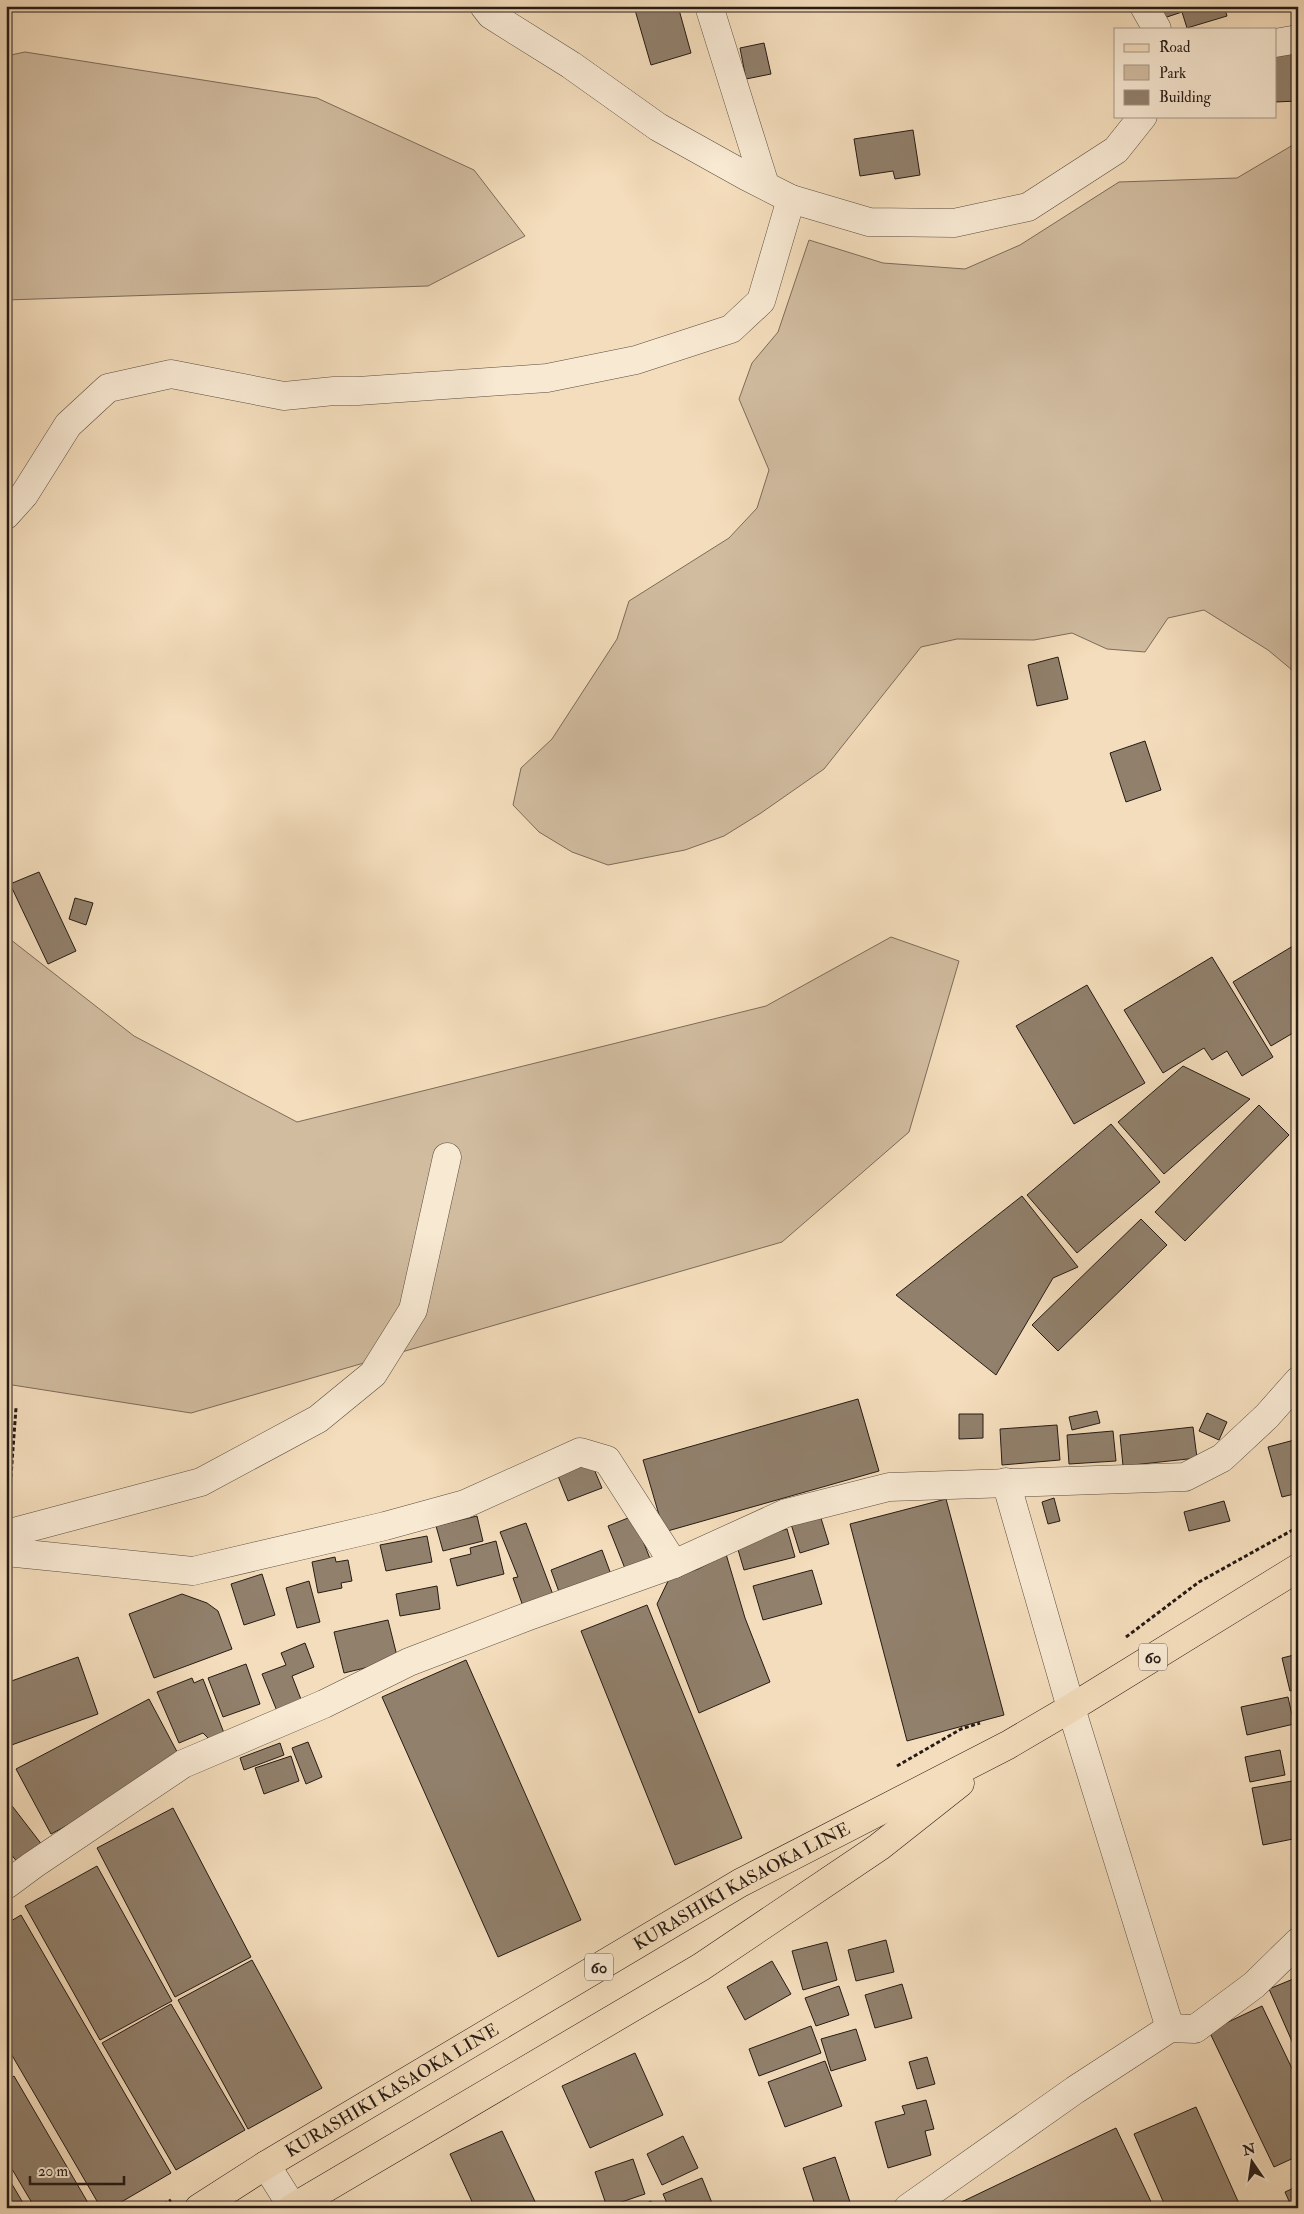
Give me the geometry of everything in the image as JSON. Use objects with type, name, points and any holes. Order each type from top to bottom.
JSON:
[{"type":"main road","name":"KURASHIKI KASAOKA LINE","points":[[200,2208],[266,2165],[740,1883],[1008,1745],[1298,1568]]},
{"type":"main road","name":"KURASHIKI KASAOKA LINE","points":[[292,2208],[700,1967],[879,1847],[1008,1745]]},
{"type":"street","points":[[484,6],[490,15],[572,65],[658,127],[791,199],[869,222],[954,223],[1028,207],[1116,150],[1141,118]]},
{"type":"street","points":[[709,6],[766,185]]},
{"type":"street","points":[[1144,6],[1156,28]]},
{"type":"street","points":[[1276,44],[1298,39]]},
{"type":"street","points":[[6,515],[24,495],[68,425],[108,388],[171,374],[284,396],[334,391],[547,378],[636,360],[732,329],[761,301],[791,199]]},
{"type":"street","points":[[7,1523],[201,1482],[318,1419],[373,1374],[413,1310],[447,1157]]},
{"type":"street","points":[[6,1885],[184,1764],[324,1704],[409,1662],[529,1616],[674,1564],[786,1513],[890,1487],[1184,1477],[1222,1458],[1267,1416],[1298,1381]]},
{"type":"street","points":[[6,1552],[193,1571],[385,1526],[465,1504],[580,1452],[607,1460],[674,1564]]},
{"type":"street","points":[[1006,1482],[1071,1708],[1170,2028]]},
{"type":"street","points":[[908,2208],[1075,2090],[1170,2028],[1196,2029],[1254,1985],[1298,1942]]},
{"type":"street","points":[[266,2165],[292,2208]]},
{"type":"path","points":[[7,1523],[16,1408]]},
{"type":"green space","points":[[25,52],[317,98],[474,170],[525,236],[428,286],[6,300],[6,56]]},
{"type":"green space","points":[[1298,142],[1298,675],[1268,650],[1204,610],[1168,618],[1145,652],[1107,649],[1072,633],[1034,640],[957,639],[921,647],[824,769],[724,836],[685,850],[608,865],[572,852],[539,832],[513,805],[521,768],[552,739],[617,639],[629,601],[729,538],[757,508],[769,470],[739,399],[752,363],[778,332],[809,240],[883,263],[965,269],[1020,245],[1119,182],[1237,178]]},
{"type":"green space","points":[[6,936],[134,1036],[297,1122],[766,1006],[891,937],[959,961],[909,1132],[782,1242],[191,1413],[6,1384]]},
{"type":"building","points":[[647,6],[678,6],[691,53],[651,65],[635,10]]},
{"type":"building","points":[[1160,6],[1224,6],[1227,16],[1187,28],[1182,12],[1164,18]]},
{"type":"building","points":[[764,43],[771,74],[746,79],[740,48]]},
{"type":"building","points":[[1298,49],[1298,101],[1276,102],[1276,53]]},
{"type":"building","points":[[913,130],[920,175],[895,179],[893,171],[860,176],[854,139]]},
{"type":"building","points":[[1058,657],[1068,699],[1037,706],[1028,665]]},
{"type":"building","points":[[1145,741],[1161,790],[1126,802],[1110,753]]},
{"type":"building","points":[[39,872],[76,951],[48,964],[10,884]]},
{"type":"building","points":[[75,898],[93,903],[86,925],[69,919]]},
{"type":"building","points":[[1298,943],[1298,1030],[1271,1046],[1233,982]]},
{"type":"building","points":[[1212,957],[1273,1057],[1242,1076],[1227,1051],[1212,1060],[1204,1048],[1163,1073],[1124,1010]]},
{"type":"building","points":[[1087,985],[1145,1083],[1074,1124],[1016,1026]]},
{"type":"building","points":[[1183,1066],[1250,1099],[1164,1174],[1118,1122]]},
{"type":"building","points":[[1259,1105],[1289,1135],[1185,1241],[1155,1212]]},
{"type":"building","points":[[1111,1124],[1160,1182],[1077,1253],[1027,1195]]},
{"type":"building","points":[[1022,1196],[1078,1267],[1053,1278],[996,1375],[896,1295]]},
{"type":"building","points":[[1141,1219],[1167,1245],[1058,1351],[1032,1325]]},
{"type":"building","points":[[858,1399],[879,1471],[664,1532],[643,1460]]},
{"type":"building","points":[[1097,1411],[1100,1423],[1072,1430],[1069,1417]]},
{"type":"building","points":[[1207,1413],[1227,1422],[1219,1440],[1199,1431]]},
{"type":"building","points":[[959,1414],[983,1414],[983,1438],[959,1439]]},
{"type":"building","points":[[1057,1425],[1060,1460],[1002,1465],[1000,1429]]},
{"type":"building","points":[[1193,1427],[1197,1458],[1123,1466],[1120,1435]]},
{"type":"building","points":[[1113,1431],[1116,1461],[1069,1464],[1067,1435]]},
{"type":"building","points":[[1298,1439],[1298,1493],[1282,1497],[1268,1447]]},
{"type":"building","points":[[591,1462],[602,1488],[568,1501],[558,1476]]},
{"type":"building","points":[[1054,1498],[1060,1521],[1048,1524],[1042,1502]]},
{"type":"building","points":[[946,1499],[1004,1715],[907,1741],[850,1524]]},
{"type":"building","points":[[1224,1501],[1230,1521],[1189,1531],[1184,1512]]},
{"type":"building","points":[[820,1515],[829,1544],[800,1553],[791,1524]]},
{"type":"building","points":[[477,1516],[483,1541],[443,1551],[436,1526]]},
{"type":"building","points":[[633,1516],[651,1561],[626,1571],[608,1526]]},
{"type":"building","points":[[526,1523],[555,1600],[525,1612],[513,1578],[518,1577],[500,1532]]},
{"type":"building","points":[[787,1529],[795,1557],[744,1570],[736,1543]]},
{"type":"building","points":[[427,1536],[432,1562],[386,1571],[380,1545]]},
{"type":"building","points":[[496,1541],[504,1574],[457,1586],[450,1559],[471,1554],[470,1548]]},
{"type":"building","points":[[602,1550],[613,1580],[562,1600],[551,1570]]},
{"type":"building","points":[[726,1554],[745,1618],[770,1682],[699,1713],[657,1604],[669,1579],[698,1569]]},
{"type":"building","points":[[335,1557],[336,1562],[348,1560],[352,1581],[341,1583],[342,1588],[318,1593],[312,1562]]},
{"type":"building","points":[[812,1570],[822,1604],[763,1620],[753,1586]]},
{"type":"building","points":[[262,1574],[275,1615],[244,1625],[231,1584]]},
{"type":"building","points":[[309,1581],[320,1622],[297,1628],[286,1588]]},
{"type":"building","points":[[437,1586],[440,1609],[400,1616],[396,1594]]},
{"type":"building","points":[[182,1594],[207,1603],[218,1611],[232,1649],[154,1678],[129,1614]]},
{"type":"building","points":[[647,1605],[742,1838],[675,1865],[581,1631]]},
{"type":"building","points":[[388,1620],[398,1660],[344,1673],[334,1632]]},
{"type":"building","points":[[305,1643],[314,1667],[292,1676],[304,1707],[279,1716],[262,1674],[286,1665],[281,1653]]},
{"type":"building","points":[[1298,1654],[1298,1689],[1290,1691],[1282,1658]]},
{"type":"building","points":[[78,1657],[98,1714],[6,1747],[6,1683]]},
{"type":"building","points":[[466,1660],[581,1920],[498,1957],[382,1697]]},
{"type":"building","points":[[246,1664],[260,1704],[223,1717],[208,1678]]},
{"type":"building","points":[[192,1678],[194,1683],[203,1679],[224,1733],[209,1739],[203,1733],[179,1743],[157,1692]]},
{"type":"building","points":[[1288,1697],[1294,1724],[1247,1735],[1241,1707]]},
{"type":"building","points":[[149,1699],[183,1763],[51,1834],[16,1769]]},
{"type":"building","points":[[308,1742],[322,1777],[306,1784],[292,1748]]},
{"type":"building","points":[[280,1743],[284,1755],[244,1770],[240,1758]]},
{"type":"building","points":[[1280,1750],[1285,1775],[1250,1782],[1245,1757]]},
{"type":"building","points":[[291,1756],[299,1781],[264,1794],[255,1768]]},
{"type":"building","points":[[1298,1780],[1298,1838],[1263,1845],[1252,1788]]},
{"type":"building","points":[[6,1798],[46,1850],[22,1868],[6,1848]]},
{"type":"building","points":[[173,1808],[251,1957],[175,1997],[97,1848]]},
{"type":"building","points":[[97,1866],[172,2001],[100,2040],[25,1906]]},
{"type":"building","points":[[21,1915],[171,2173],[111,2208],[101,2208],[6,2045],[6,1924]]},
{"type":"building","points":[[886,1940],[894,1972],[856,1981],[848,1950]]},
{"type":"building","points":[[827,1942],[837,1980],[803,1990],[792,1951]]},
{"type":"building","points":[[252,1960],[322,2088],[248,2129],[178,2000]]},
{"type":"building","points":[[772,1961],[791,1994],[745,2020],[727,1987]]},
{"type":"building","points":[[1298,1977],[1298,2055],[1269,1989]]},
{"type":"building","points":[[902,1984],[912,2018],[875,2028],[865,1995]]},
{"type":"building","points":[[839,1986],[849,2015],[816,2026],[805,1998]]},
{"type":"building","points":[[171,2004],[245,2130],[176,2170],[102,2043]]},
{"type":"building","points":[[1262,2006],[1298,2081],[1298,2156],[1274,2167],[1209,2031]]},
{"type":"building","points":[[811,2026],[821,2053],[759,2076],[749,2049]]},
{"type":"building","points":[[856,2029],[866,2060],[831,2071],[821,2039]]},
{"type":"building","points":[[635,2053],[663,2115],[590,2148],[562,2086]]},
{"type":"building","points":[[927,2057],[935,2084],[917,2089],[909,2062]]},
{"type":"building","points":[[825,2061],[842,2106],[785,2127],[768,2082]]},
{"type":"building","points":[[14,2076],[91,2208],[35,2208],[6,2159],[6,2081]]},
{"type":"building","points":[[926,2100],[934,2129],[925,2131],[931,2155],[888,2168],[875,2122],[905,2114],[902,2106]]},
{"type":"building","points":[[1196,2107],[1241,2208],[1166,2208],[1134,2134]]},
{"type":"building","points":[[1116,2128],[1154,2208],[949,2208]]},
{"type":"building","points":[[502,2131],[538,2208],[475,2208],[450,2154]]},
{"type":"building","points":[[683,2136],[698,2168],[662,2185],[647,2154]]},
{"type":"building","points":[[835,2157],[852,2208],[816,2208],[803,2168]]},
{"type":"building","points":[[633,2159],[645,2194],[607,2207],[595,2172]]},
{"type":"building","points":[[6,2174],[26,2208],[6,2208]]},
{"type":"building","points":[[702,2178],[714,2208],[669,2208],[663,2194]]},
{"type":"building","points":[[1298,2186],[1298,2208],[1292,2208],[1285,2192]]},
{"type":"building","points":[[651,2201],[654,2208],[635,2208]]}]
